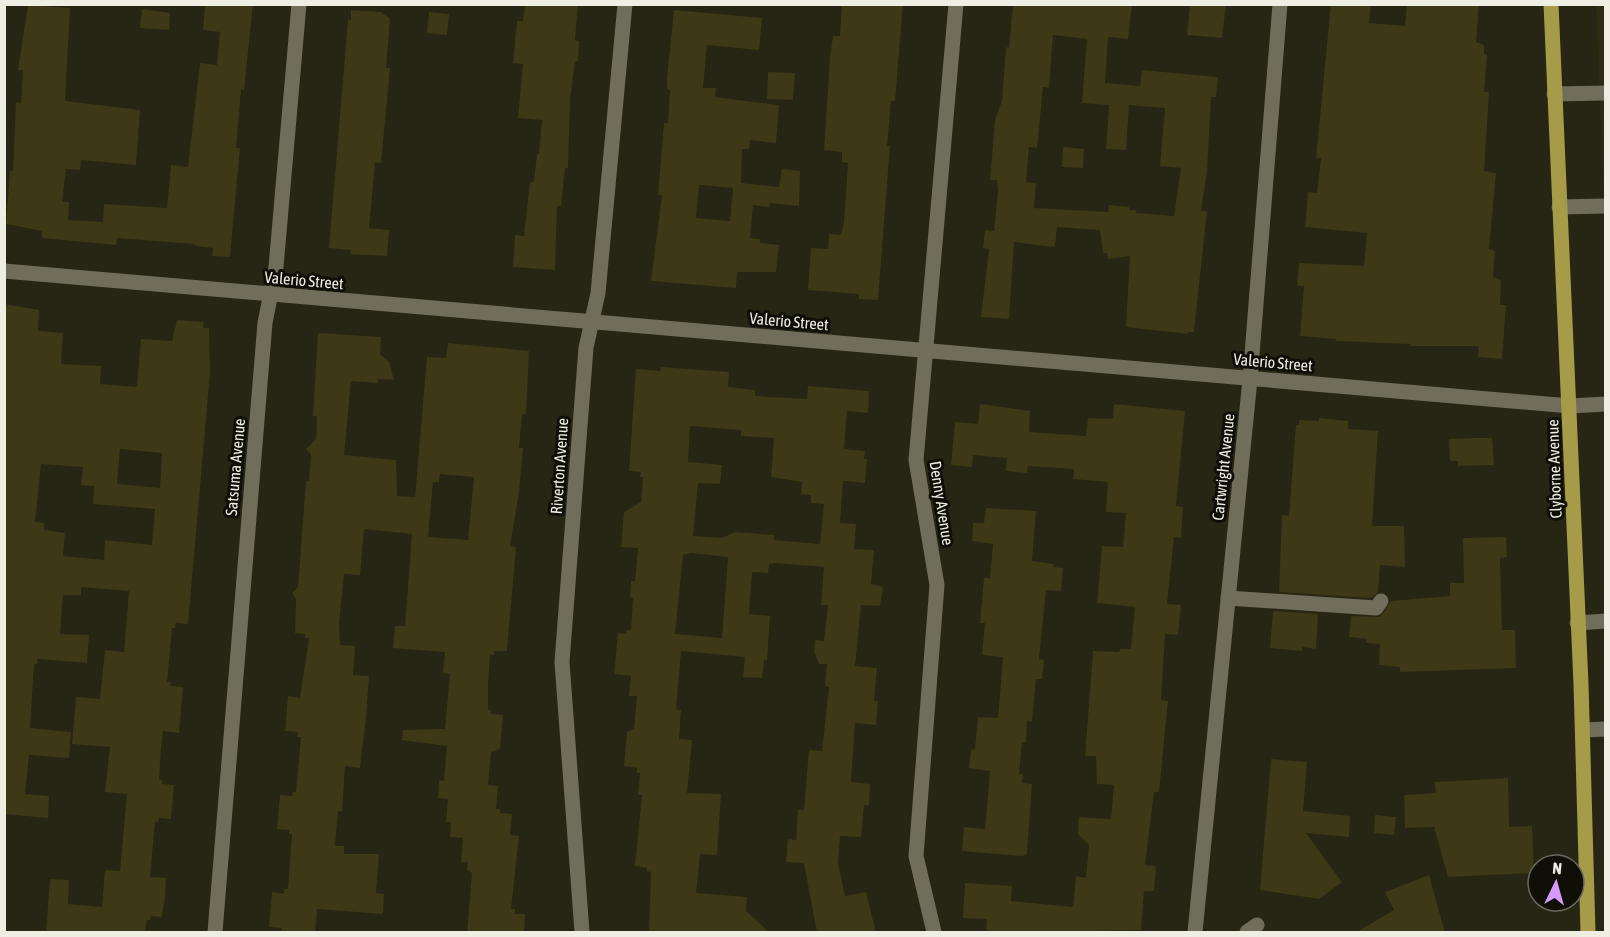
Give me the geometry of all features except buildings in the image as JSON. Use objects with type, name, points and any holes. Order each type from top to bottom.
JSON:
[{"type":"main road","name":"Clyborne Avenue","points":[[1551,4],[1583,730],[1588,933]]},
{"type":"street","name":"Satsuma Avenue","points":[[215,933],[265,323],[271,296],[298,4]]},
{"type":"street","name":"Riverton Avenue","points":[[582,933],[562,662],[586,348],[598,293],[625,4]]},
{"type":"street","name":"Denny Avenue","points":[[934,933],[916,856],[937,585],[916,460],[956,4]]},
{"type":"street","name":"Cartwright Avenue","points":[[1195,933],[1250,379],[1280,4]]},
{"type":"street","points":[[1554,94],[1605,93]]},
{"type":"street","points":[[1559,207],[1605,206]]},
{"type":"street","name":"Valerio Street","points":[[4,271],[271,296],[592,321],[1570,406],[1605,404]]},
{"type":"street","points":[[1228,598],[1376,608],[1381,601]]},
{"type":"street","points":[[1577,623],[1605,621]]},
{"type":"street","points":[[1583,730],[1605,729]]},
{"type":"shaded area","points":[[1596,5],[1606,5],[1605,229]]}]
